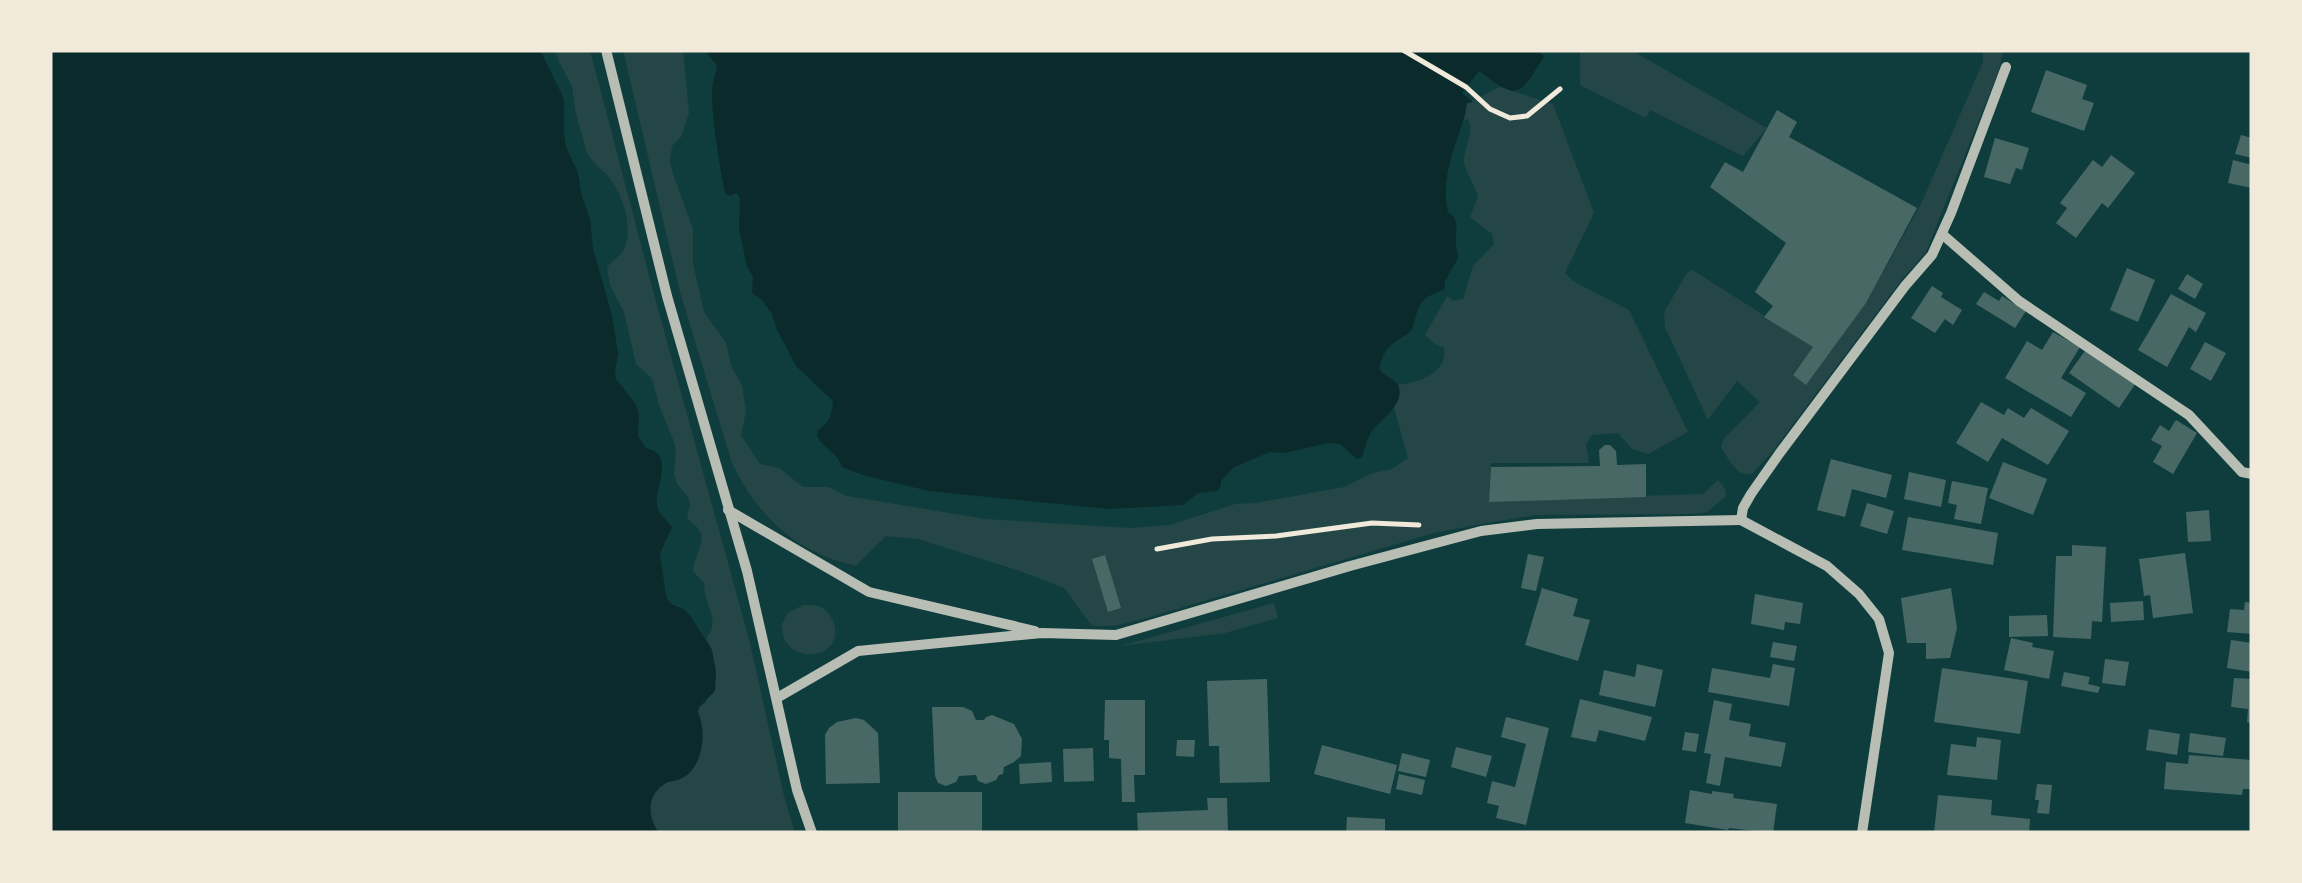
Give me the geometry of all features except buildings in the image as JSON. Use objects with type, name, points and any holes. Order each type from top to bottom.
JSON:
[{"type":"street","points":[[606,50],[667,296],[747,571],[797,790],[812,833]]},
{"type":"street","points":[[1740,520],[1779,454],[1932,255],[2006,67]]},
{"type":"street","points":[[1942,234],[2019,301],[2188,415],[2242,472],[2252,474]]},
{"type":"street","points":[[728,510],[869,592],[1042,633]]},
{"type":"street","points":[[776,698],[858,651],[1042,633],[1116,635],[1481,531],[1537,524],[1740,520],[1828,566],[1879,619],[1889,653],[1862,833]]},
{"type":"path","points":[[1404,50],[1466,87],[1490,109],[1510,118],[1527,116],[1560,90]]},
{"type":"path","points":[[1157,549],[1372,524],[1430,526]]},
{"type":"shaded area","points":[[50,50],[540,50],[564,99],[566,147],[578,173],[593,249],[612,315],[618,353],[616,379],[639,413],[638,436],[646,448],[655,451],[662,464],[657,506],[672,527],[660,553],[666,597],[691,617],[712,650],[716,672],[715,691],[699,707],[702,739],[695,766],[682,778],[659,788],[652,799],[652,820],[659,833],[50,833]]},
{"type":"shaded area","points":[[555,50],[590,50],[749,639],[795,833],[659,833],[652,820],[650,806],[655,793],[666,783],[688,774],[699,753],[702,736],[697,712],[706,702],[712,650],[706,638],[712,619],[704,583],[693,571],[701,534],[687,518],[688,497],[674,474],[674,442],[652,379],[636,364],[624,312],[610,285],[607,267],[622,252],[627,240],[626,212],[614,184],[587,153],[572,86]]},
{"type":"shaded area","points":[[623,50],[683,50],[689,113],[681,137],[672,146],[670,160],[693,229],[693,264],[704,312],[726,343],[732,368],[742,385],[746,411],[741,435],[760,464],[779,468],[803,487],[828,487],[847,496],[985,519],[1130,528],[1170,525],[1235,504],[1344,487],[1392,469],[1408,458],[1394,407],[1398,385],[1423,379],[1437,370],[1444,348],[1425,335],[1447,296],[1453,301],[1463,299],[1473,266],[1494,244],[1492,234],[1470,217],[1478,197],[1464,163],[1470,129],[1468,119],[1464,120],[1467,103],[1500,87],[1553,104],[1594,213],[1565,273],[1629,310],[1688,432],[1648,454],[1632,449],[1618,433],[1592,435],[1586,444],[1589,463],[1491,463],[1489,501],[1703,494],[1718,480],[1726,496],[1707,512],[1695,514],[1536,515],[1434,533],[1114,626],[1092,626],[1064,588],[918,539],[886,536],[856,566],[834,560],[781,530],[754,500],[732,463],[680,292]]},
{"type":"shaded area","points":[[705,50],[1535,50],[1544,56],[1529,80],[1517,90],[1503,87],[1479,71],[1462,93],[1473,102],[1467,103],[1446,187],[1448,212],[1456,222],[1458,258],[1444,290],[1424,300],[1412,330],[1385,353],[1379,369],[1398,385],[1399,397],[1373,430],[1362,457],[1357,459],[1340,444],[1328,443],[1284,453],[1270,452],[1234,467],[1217,491],[1198,493],[1183,505],[1109,509],[929,491],[842,467],[817,436],[830,418],[833,401],[796,366],[772,314],[752,293],[753,276],[747,267],[739,228],[740,198],[737,193],[725,193],[718,153],[712,93],[717,66]]},
{"type":"shaded area","points":[[1580,50],[1631,50],[1767,128],[1743,156],[1650,110],[1646,118],[1580,85]]},
{"type":"shaded area","points":[[1983,50],[2003,50],[1999,70],[1926,252],[1773,451],[1752,474],[1741,472],[1721,447],[1724,438],[1760,402],[1737,381],[1708,420],[1665,327],[1664,312],[1687,273],[1696,272],[1813,347],[1793,374],[1806,384],[1866,303],[1921,204],[1983,62]]},
{"type":"shaded area","points":[[1274,603],[1278,618],[1225,633],[1120,646]]},
{"type":"shaded area","points":[[803,605],[823,608],[835,625],[834,640],[825,651],[803,653],[786,642],[781,626],[788,613]]}]
